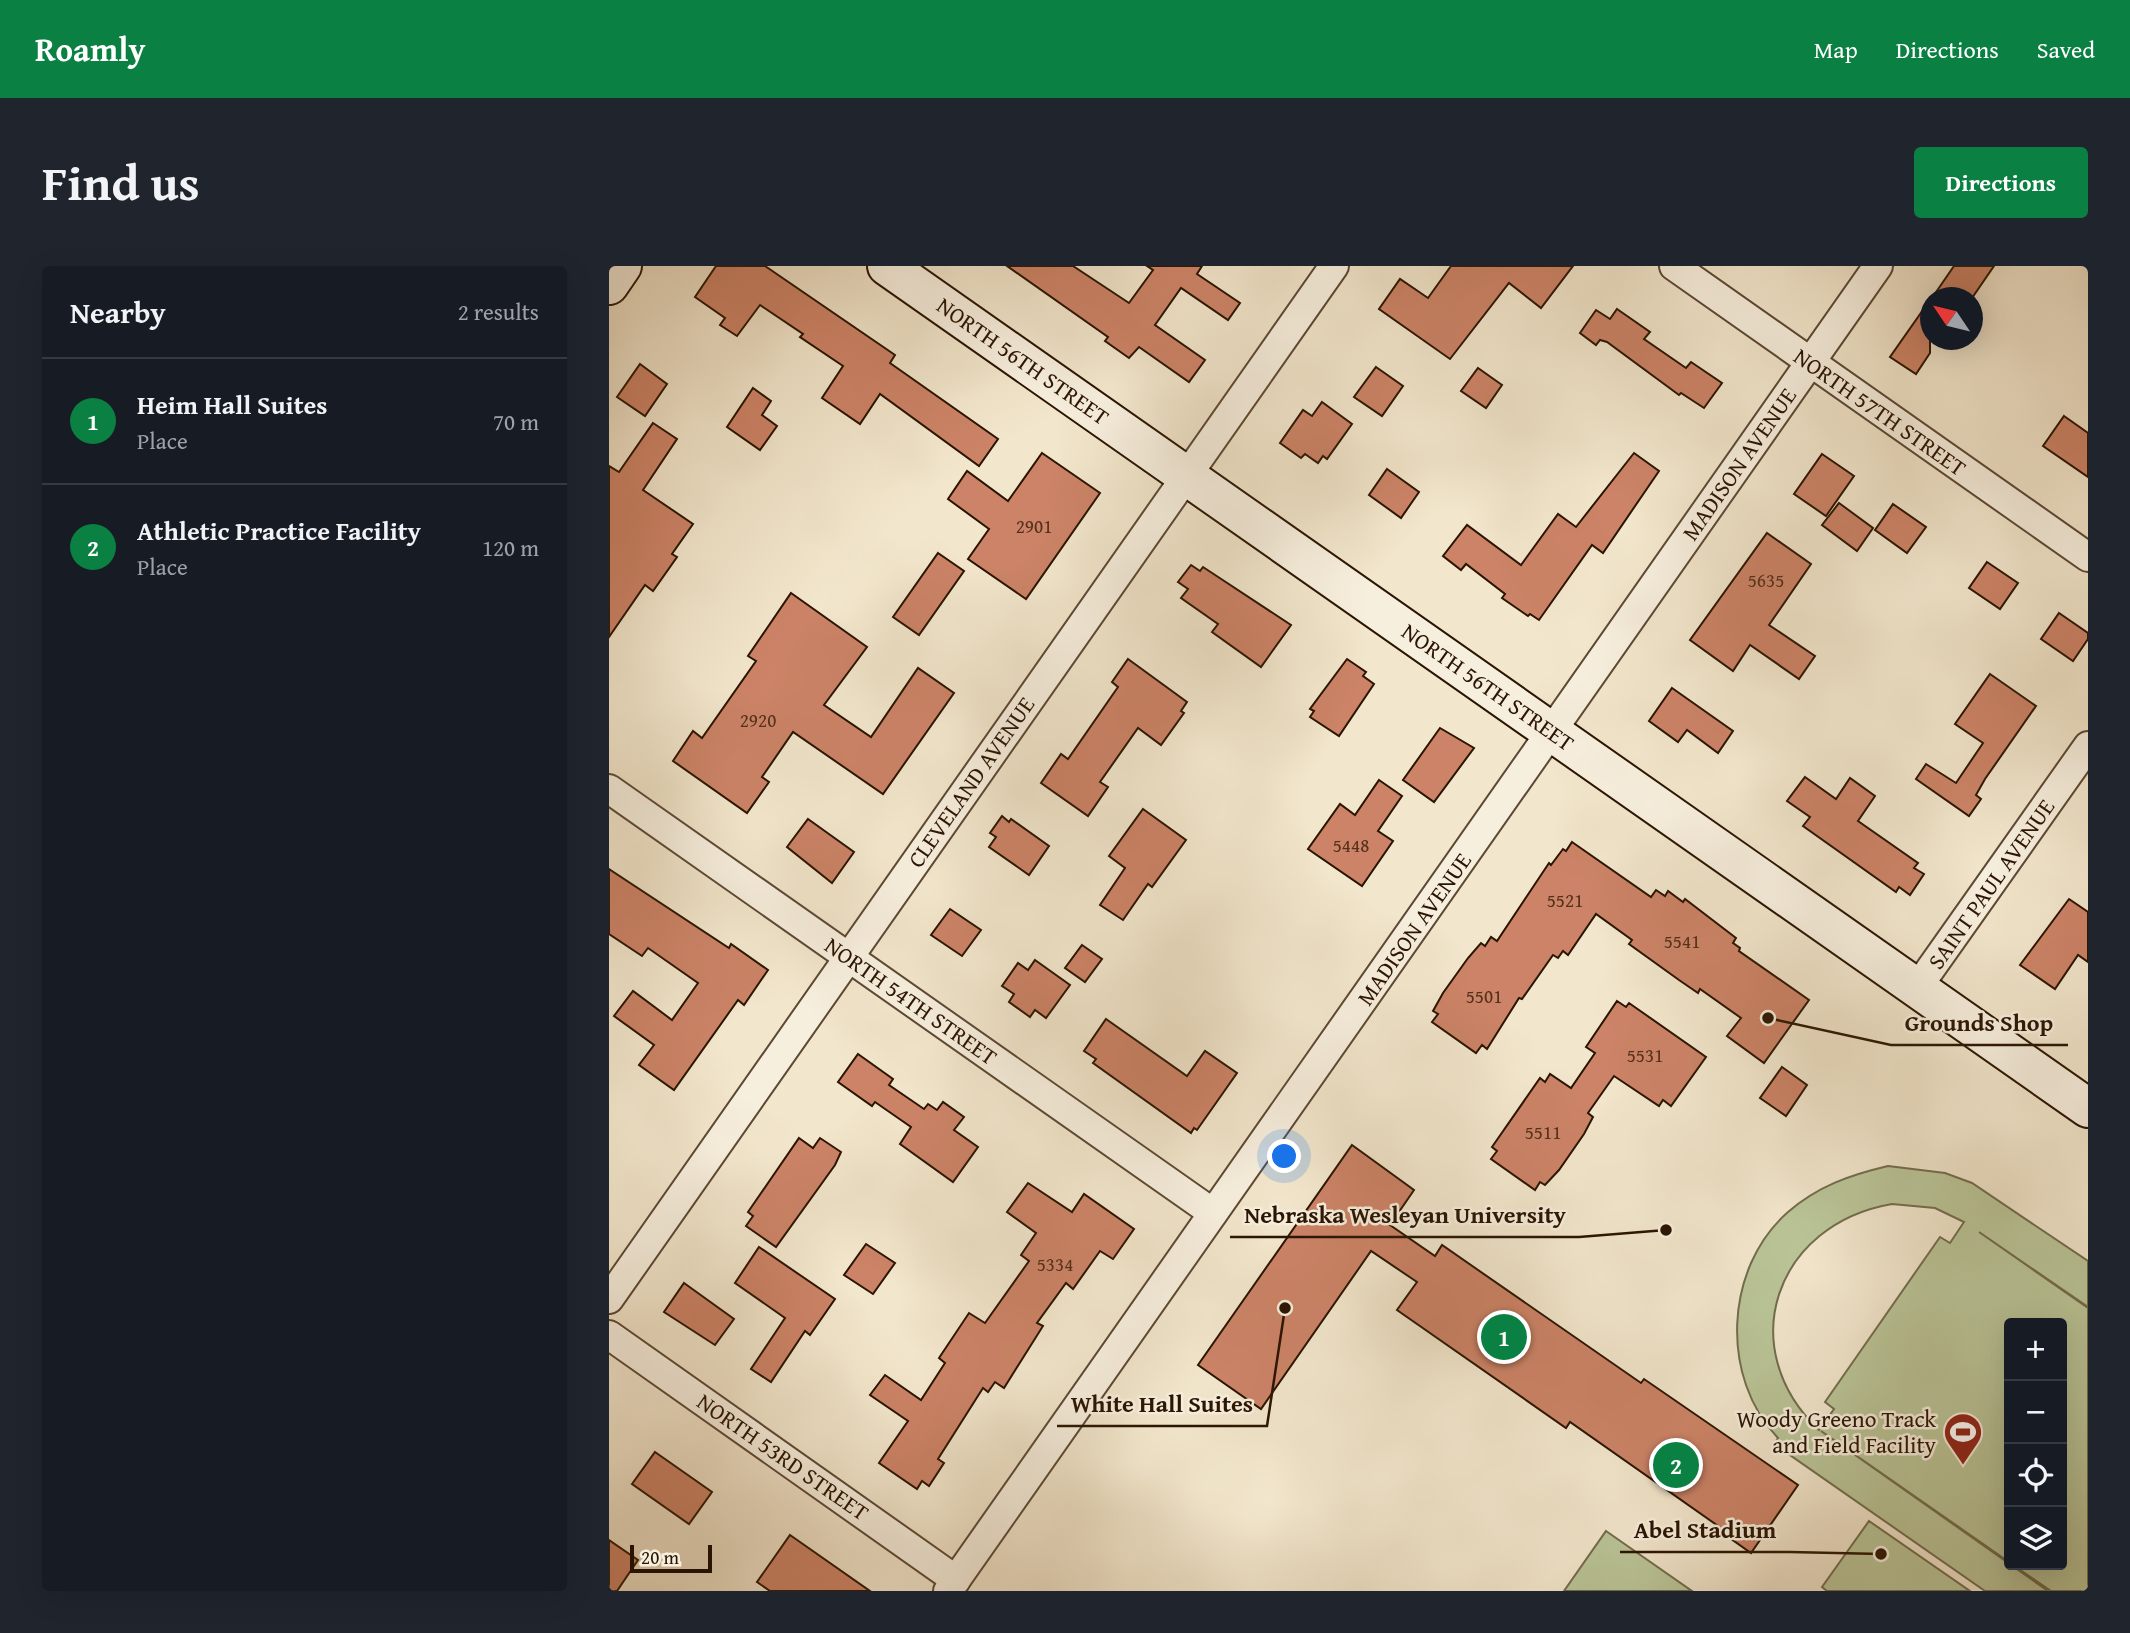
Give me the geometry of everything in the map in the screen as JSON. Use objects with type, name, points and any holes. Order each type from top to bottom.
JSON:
[{"type":"main road","points":[[609,285],[622,266]]},
{"type":"main road","name":"NORTH 56TH STREET","points":[[887,266],[2088,1108]]},
{"type":"street","name":"CLEVELAND AVENUE","points":[[609,1299],[1334,266]]},
{"type":"street","name":"NORTH 57TH STREET","points":[[1674,266],[2088,556]]},
{"type":"street","name":"MADISON AVENUE","points":[[952,1585],[1878,266]]},
{"type":"street","name":"SAINT PAUL AVENUE","points":[[1917,988],[2088,746]]},
{"type":"street","name":"NORTH 54TH STREET","points":[[609,789],[1213,1213]]},
{"type":"street","name":"NORTH 53RD STREET","points":[[609,1335],[952,1585]]},
{"type":"green space","points":[[1888,1166],[1945,1173],[1972,1183],[2088,1261],[2088,1307],[1979,1232],[2088,1308],[2088,1591],[2051,1591],[2020,1570],[2067,1570],[2067,1318],[2004,1318],[2004,1559],[1821,1431],[2004,1560],[2004,1570],[2018,1570],[2048,1591],[1985,1591],[1774,1444],[1778,1438],[1759,1413],[1746,1385],[1739,1355],[1737,1324],[1741,1292],[1751,1262],[1767,1235],[1788,1212],[1811,1195],[1848,1178]],"holes":[[[1892,1204],[1935,1208],[1964,1222],[1950,1243],[1940,1237],[1825,1402],[1834,1409],[1819,1430],[1792,1397],[1777,1362],[1773,1327],[1779,1293],[1795,1262],[1819,1236],[1852,1216]]]},
{"type":"green space","points":[[1869,1521],[1970,1591],[1827,1591],[1822,1587]]},
{"type":"green space","points":[[1606,1531],[1692,1591],[1564,1591]]},
{"type":"building","points":[[716,266],[765,266],[895,355],[890,363],[998,439],[979,466],[880,394],[860,424],[822,398],[843,366],[800,337],[803,334],[760,305],[737,336],[720,325],[725,318],[695,297]]},
{"type":"building","points":[[1007,266],[1073,266],[1129,303],[1153,270],[1147,266],[1202,266],[1197,274],[1240,303],[1228,320],[1181,288],[1155,325],[1205,360],[1189,382],[1139,347],[1129,358],[1105,341],[1108,337]]},
{"type":"building","points":[[1451,266],[1573,266],[1541,308],[1509,283],[1450,359],[1379,309],[1400,279],[1428,298]]},
{"type":"building","points":[[1954,266],[1994,266],[1980,287],[1940,287]]},
{"type":"building","points":[[1617,309],[1650,332],[1644,339],[1686,368],[1691,362],[1722,383],[1704,408],[1681,393],[1679,395],[1607,342],[1600,340],[1596,345],[1580,333],[1596,310],[1610,319]]},
{"type":"building","points":[[1920,314],[1920,350],[1930,350],[1930,353],[1916,374],[1890,357]]},
{"type":"building","points":[[640,364],[667,384],[645,416],[617,397]]},
{"type":"building","points":[[1376,367],[1403,386],[1382,416],[1354,397]]},
{"type":"building","points":[[1478,368],[1502,385],[1486,408],[1461,391]]},
{"type":"building","points":[[753,388],[771,401],[762,415],[777,426],[760,450],[727,427]]},
{"type":"building","points":[[1322,402],[1352,424],[1327,459],[1323,456],[1318,463],[1305,454],[1301,458],[1280,443],[1303,410],[1312,416]]},
{"type":"building","points":[[2064,416],[2088,433],[2088,477],[2043,446]]},
{"type":"building","points":[[653,423],[677,439],[643,490],[693,524],[672,554],[677,557],[653,591],[645,585],[609,637],[609,466],[619,472]]},
{"type":"building","points":[[1042,453],[1100,493],[1026,599],[968,559],[989,529],[948,499],[967,471],[1008,501]]},
{"type":"building","points":[[1634,453],[1659,471],[1603,553],[1592,545],[1539,620],[1530,614],[1528,616],[1502,598],[1505,594],[1466,564],[1461,570],[1443,556],[1467,525],[1521,565],[1558,514],[1576,527]]},
{"type":"building","points":[[1822,454],[1854,476],[1826,516],[1794,494]]},
{"type":"building","points":[[1387,469],[1419,492],[1401,518],[1369,495]]},
{"type":"building","points":[[1839,503],[1873,528],[1857,551],[1822,525]]},
{"type":"building","points":[[1893,504],[1926,527],[1907,553],[1875,530]]},
{"type":"building","points":[[1767,533],[1811,564],[1769,625],[1815,656],[1799,679],[1750,645],[1733,671],[1690,640]]},
{"type":"building","points":[[938,553],[964,571],[919,635],[893,617]]},
{"type":"building","points":[[1987,562],[2018,583],[2000,609],[1969,588]]},
{"type":"building","points":[[1191,565],[1200,571],[1203,567],[1291,625],[1261,667],[1212,632],[1218,624],[1181,598],[1188,589],[1178,582]]},
{"type":"building","points":[[791,593],[867,647],[824,705],[871,737],[918,668],[954,693],[883,794],[793,732],[762,777],[769,782],[747,813],[673,761],[693,731],[702,738],[756,661],[748,656]]},
{"type":"building","points":[[2059,613],[2088,633],[2088,639],[2073,661],[2041,639]]},
{"type":"building","points":[[1128,659],[1187,702],[1181,711],[1184,713],[1161,745],[1138,728],[1100,782],[1108,787],[1088,816],[1041,783],[1061,754],[1068,759],[1118,687],[1112,682]]},
{"type":"building","points":[[1347,659],[1366,672],[1363,676],[1374,684],[1339,736],[1310,717],[1314,711],[1310,709]]},
{"type":"building","points":[[1990,674],[2036,706],[1985,779],[1976,795],[1981,799],[1969,816],[1916,779],[1926,764],[1956,783],[1983,743],[1955,724]]},
{"type":"building","points":[[1672,688],[1733,731],[1718,753],[1687,730],[1678,742],[1649,721]]},
{"type":"building","points":[[1440,728],[1474,748],[1434,802],[1403,780]]},
{"type":"building","points":[[1805,777],[1836,799],[1850,778],[1875,796],[1858,821],[1918,863],[1914,868],[1924,874],[1910,895],[1899,887],[1896,892],[1803,826],[1810,817],[1787,801]]},
{"type":"building","points":[[1379,780],[1402,796],[1378,831],[1393,841],[1362,886],[1308,849],[1340,804],[1355,815]]},
{"type":"building","points":[[1143,809],[1186,840],[1152,887],[1148,884],[1123,920],[1100,905],[1125,868],[1109,856]]},
{"type":"building","points":[[1002,816],[1009,822],[1011,819],[1049,846],[1029,875],[989,847],[996,837],[990,833]]},
{"type":"building","points":[[808,819],[854,852],[832,883],[787,847]]},
{"type":"building","points":[[1572,842],[1651,897],[1656,890],[1665,896],[1668,891],[1683,902],[1685,899],[1736,938],[1733,943],[1740,948],[1739,951],[1809,1000],[1764,1063],[1727,1036],[1741,1018],[1700,989],[1698,993],[1679,980],[1629,944],[1632,940],[1596,914],[1568,955],[1563,951],[1558,958],[1553,955],[1522,999],[1519,998],[1487,1049],[1482,1045],[1476,1053],[1432,1022],[1438,1014],[1433,1011],[1443,993],[1468,958],[1481,943],[1485,946],[1491,937],[1497,941],[1549,863],[1551,865]]},
{"type":"building","points":[[609,869],[729,948],[731,944],[768,970],[744,1005],[738,1000],[674,1090],[639,1065],[654,1045],[614,1016],[633,991],[672,1020],[698,983],[648,948],[642,956],[609,934]]},
{"type":"building","points":[[2069,899],[2088,912],[2088,962],[2078,955],[2055,989],[2020,965]]},
{"type":"building","points":[[950,909],[981,930],[962,956],[931,935]]},
{"type":"building","points":[[1082,945],[1102,959],[1085,982],[1065,968]]},
{"type":"building","points":[[1035,960],[1070,985],[1046,1018],[1035,1010],[1030,1017],[1009,1002],[1014,994],[1002,986],[1018,963],[1028,970]]},
{"type":"building","points":[[1617,1001],[1626,1007],[1629,1003],[1706,1057],[1671,1106],[1663,1100],[1659,1106],[1614,1076],[1588,1113],[1593,1117],[1584,1134],[1559,1170],[1545,1185],[1540,1182],[1535,1190],[1491,1159],[1497,1151],[1492,1147],[1540,1078],[1545,1082],[1550,1074],[1571,1088],[1595,1053],[1586,1047]]},
{"type":"building","points":[[1106,1019],[1187,1076],[1205,1051],[1237,1073],[1197,1130],[1194,1128],[1191,1133],[1093,1063],[1096,1059],[1084,1051]]},
{"type":"building","points":[[858,1054],[893,1079],[889,1085],[924,1109],[928,1104],[937,1110],[943,1102],[964,1117],[954,1130],[978,1147],[953,1182],[900,1144],[911,1127],[875,1102],[872,1106],[838,1082]]},
{"type":"building","points":[[1782,1067],[1807,1085],[1786,1116],[1760,1098]]},
{"type":"building","points":[[799,1138],[813,1148],[820,1138],[841,1152],[835,1165],[776,1247],[746,1226],[753,1216],[748,1212]]},
{"type":"building","points":[[1352,1145],[1414,1190],[1390,1225],[1435,1256],[1442,1245],[1641,1383],[1644,1379],[1798,1485],[1751,1553],[1720,1531],[1721,1528],[1570,1422],[1566,1428],[1397,1310],[1417,1282],[1371,1251],[1261,1409],[1198,1365]]},
{"type":"building","points":[[1028,1183],[1072,1212],[1084,1194],[1134,1229],[1113,1259],[1100,1251],[1073,1289],[1066,1283],[1037,1323],[1043,1326],[1004,1388],[995,1382],[988,1392],[983,1388],[938,1459],[944,1463],[929,1486],[922,1481],[917,1489],[879,1463],[908,1421],[870,1395],[885,1375],[921,1400],[945,1363],[939,1358],[969,1313],[985,1323],[1029,1261],[1021,1255],[1036,1233],[1007,1212]]},
{"type":"building","points":[[866,1244],[895,1263],[873,1294],[844,1275]]},
{"type":"building","points":[[759,1247],[835,1299],[810,1335],[805,1331],[771,1382],[751,1369],[785,1318],[735,1283]]},
{"type":"building","points":[[684,1283],[734,1319],[715,1345],[664,1312]]},
{"type":"building","points":[[655,1452],[712,1492],[689,1524],[632,1484]]},
{"type":"building","points":[[790,1535],[870,1591],[770,1591],[757,1582]]},
{"type":"building","points":[[609,1540],[638,1560],[617,1591],[609,1591]]},
{"type":"place","name":"Grounds Shop","points":[[1768,1018]]},
{"type":"place","name":"Nebraska Wesleyan University","points":[[1666,1230]]},
{"type":"place","name":"White Hall Suites","points":[[1285,1308]]},
{"type":"place","name":"Heim Hall Suites","points":[[1504,1337]]},
{"type":"place","name":"Athletic Practice Facility","points":[[1676,1465]]},
{"type":"place","name":"Woody Greeno Track and Field Facility","points":[[1963,1466]]},
{"type":"place","name":"Abel Stadium","points":[[1881,1554]]}]
